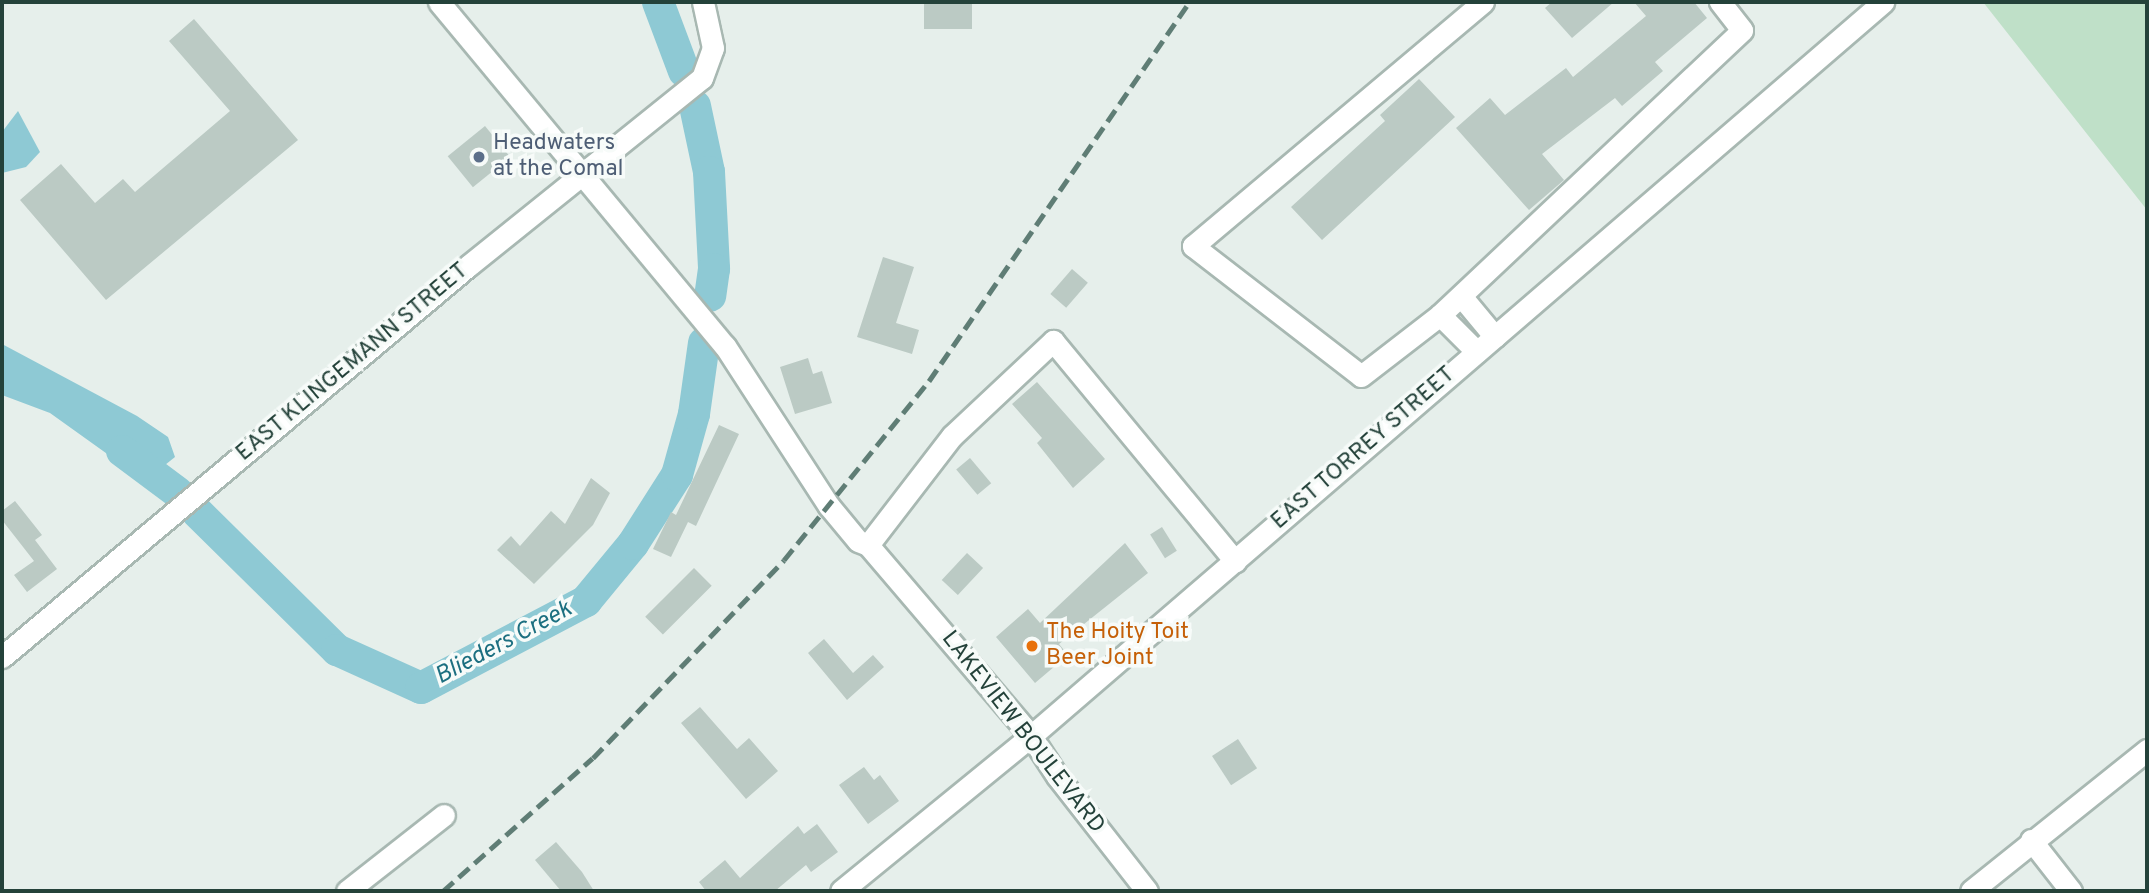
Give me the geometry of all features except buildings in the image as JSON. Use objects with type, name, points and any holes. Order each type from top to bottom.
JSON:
[{"type":"street","name":"LAKEVIEW BOULEVARD","points":[[439,2],[725,346],[805,464],[809,480],[829,506],[858,541],[869,545],[1031,736],[1056,776],[1147,891]]},
{"type":"street","name":"EAST KLINGEMANN STREET","points":[[2,657],[582,173],[702,78],[713,48],[702,2]]},
{"type":"street","points":[[1483,2],[1193,246],[1361,376],[1461,296],[1742,30],[1720,2]]},
{"type":"street","name":"EAST TORREY STREET","points":[[841,891],[1031,736],[1883,2]]},
{"type":"street","points":[[1461,296],[1495,337]]},
{"type":"street","points":[[1440,315],[1477,352]]},
{"type":"street","points":[[869,545],[952,436],[1053,341],[1235,561]]},
{"type":"street","points":[[1970,891],[2147,750]]},
{"type":"street","points":[[347,891],[444,815]]},
{"type":"street","points":[[2031,840],[2071,891]]},
{"type":"green space","points":[[1983,2],[2147,2],[2147,210]]},
{"type":"water","points":[[18,111],[40,152],[26,167],[2,173],[2,132]]},
{"type":"water","points":[[2,344],[137,416],[168,437],[175,457],[145,481],[50,413],[2,395]]},
{"type":"waterway","name":"Blieders Creek","points":[[658,2],[684,71]]},
{"type":"waterway","name":"Blieders Creek","points":[[695,106],[709,172],[714,269],[710,296]]},
{"type":"waterway","name":"Blieders Creek","points":[[197,512],[337,650],[421,688],[586,601],[633,544],[677,475],[694,414],[704,343]]},
{"type":"waterway","name":"Blieders Creek","points":[[122,451],[177,492]]},
{"type":"railway","points":[[443,891],[593,758],[784,560],[929,381],[1189,2]]},
{"type":"place","name":"Headwaters at the Comal","points":[[479,157]]},
{"type":"place","name":"The Hoity Toit Beer Joint","points":[[1032,646]]}]
